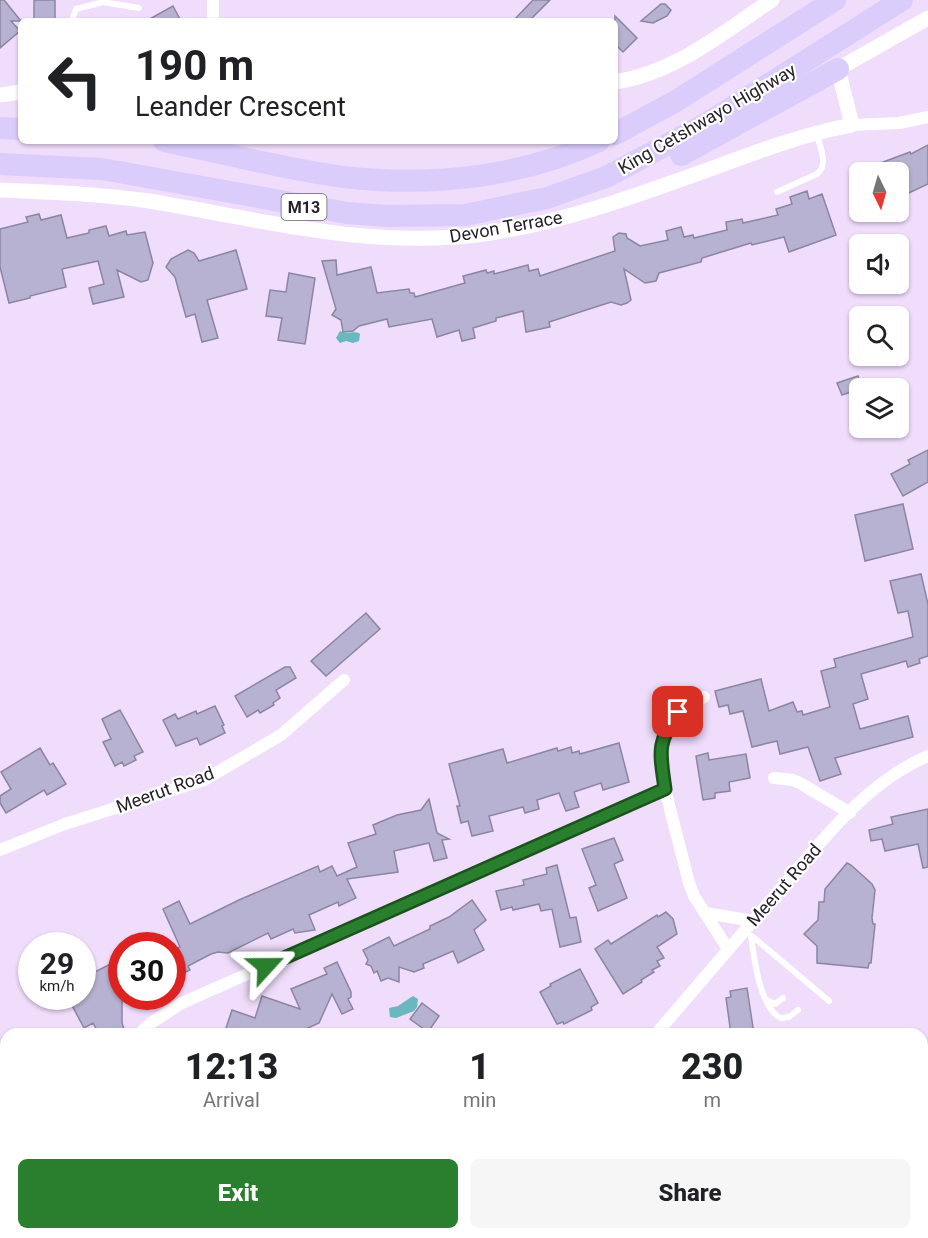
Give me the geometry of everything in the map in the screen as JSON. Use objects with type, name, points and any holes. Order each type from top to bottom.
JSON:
[{"type":"highway","name":"King Cetshwayo Highway","points":[[618,132],[676,101],[835,0]]},
{"type":"highway","name":"King Cetshwayo Highway","points":[[0,164],[102,169],[347,213],[465,215],[568,191],[625,168],[704,125],[902,0]]},
{"type":"highway","points":[[480,212],[529,209],[572,200],[604,190],[668,162],[838,69]]},
{"type":"highway","points":[[0,128],[18,129]]},
{"type":"highway","name":"King Cetshwayo Highway","points":[[179,144],[343,176],[399,181],[447,180],[515,169],[555,158],[591,144]]},
{"type":"street","points":[[213,0],[213,18]]},
{"type":"street","points":[[618,82],[636,79],[677,63],[772,0]]},
{"type":"street","points":[[852,125],[838,69],[928,18]]},
{"type":"street","points":[[0,94],[18,92]]},
{"type":"street","name":"Devon Terrace","points":[[0,190],[56,192],[147,201],[312,231],[382,238],[439,238],[491,233],[548,222],[618,203],[816,132],[852,125],[899,123],[928,117]]},
{"type":"street","name":"Meerut Road","points":[[0,850],[65,824],[204,780],[281,735],[344,680]]},
{"type":"street","points":[[704,697],[678,712],[665,731],[660,752],[665,789],[689,883],[694,896],[728,949]]},
{"type":"street","name":"Meerut Road","points":[[661,1028],[728,949],[750,929],[850,813],[886,779],[928,756]]},
{"type":"street","points":[[774,778],[800,783],[850,813]]},
{"type":"street","points":[[145,1028],[182,1003],[665,789]]},
{"type":"street","points":[[706,913],[750,929]]},
{"type":"lane","points":[[73,18],[76,9],[103,2],[139,8]]},
{"type":"lane","points":[[777,192],[822,170],[824,165],[816,132]]},
{"type":"lane","points":[[750,929],[769,1008],[779,1018],[789,1017],[798,1010]]},
{"type":"lane","points":[[750,929],[829,1001]]},
{"type":"lane","points":[[765,999],[775,1004],[783,998]]},
{"type":"shaded area","points":[[340,331],[360,334],[359,341],[340,343],[336,338]]},
{"type":"shaded area","points":[[413,996],[418,999],[414,1011],[396,1018],[390,1017],[389,1008],[398,1006]]},
{"type":"building","points":[[0,0],[4,0],[19,18],[18,21],[11,21],[18,29],[18,33],[0,48]]},
{"type":"building","points":[[34,0],[55,0],[55,18],[34,18]]},
{"type":"building","points":[[533,0],[550,0],[532,18],[516,18]]},
{"type":"building","points":[[661,4],[665,4],[671,10],[667,16],[653,23],[641,21]]},
{"type":"building","points":[[173,6],[179,18],[151,18]]},
{"type":"building","points":[[618,19],[637,38],[623,52],[618,47]]},
{"type":"building","points":[[928,145],[928,184],[909,193],[909,162],[883,162],[910,152],[911,154]]},
{"type":"building","points":[[807,191],[809,199],[822,194],[836,235],[789,252],[784,237],[752,245],[751,243],[702,258],[701,262],[659,273],[656,281],[645,283],[624,269],[631,300],[621,305],[611,302],[549,322],[550,327],[526,332],[523,311],[496,318],[496,321],[473,328],[475,338],[462,341],[459,330],[437,337],[432,319],[389,327],[387,319],[359,326],[353,331],[343,332],[341,320],[332,315],[336,309],[322,261],[336,260],[337,275],[371,267],[377,293],[409,289],[415,297],[465,283],[463,276],[486,270],[487,273],[494,271],[494,274],[528,265],[529,271],[538,269],[540,276],[615,251],[613,237],[619,233],[626,234],[627,238],[640,246],[668,240],[666,231],[681,227],[684,237],[693,235],[694,238],[727,230],[726,222],[742,219],[743,223],[778,215],[776,209],[792,204],[790,197]]},
{"type":"building","points":[[39,214],[41,220],[61,215],[67,238],[106,226],[109,236],[126,231],[127,235],[145,232],[153,263],[148,280],[141,282],[117,270],[124,297],[93,304],[89,288],[104,284],[98,261],[62,269],[66,287],[9,303],[0,267],[0,229],[28,222],[26,217]]},
{"type":"building","points":[[188,250],[194,253],[199,261],[236,250],[247,289],[207,300],[218,338],[202,342],[195,314],[186,317],[175,277],[166,267],[171,259]]},
{"type":"building","points":[[289,273],[315,278],[305,344],[278,340],[282,318],[266,316],[270,290],[286,292]]},
{"type":"building","points":[[849,379],[849,393],[842,395],[837,383]]},
{"type":"building","points":[[928,450],[928,482],[903,496],[891,474],[910,464],[908,460]]},
{"type":"building","points":[[903,504],[913,549],[865,561],[855,515]]},
{"type":"building","points":[[921,574],[928,604],[928,656],[919,659],[920,663],[908,667],[906,661],[861,674],[868,699],[853,704],[860,729],[908,716],[913,737],[835,758],[841,774],[820,781],[808,747],[780,754],[777,741],[752,747],[743,711],[730,714],[728,705],[719,707],[715,691],[761,679],[769,711],[793,702],[797,712],[802,711],[803,715],[830,707],[821,671],[836,667],[834,659],[913,637],[908,611],[898,613],[890,581]]},
{"type":"building","points":[[366,613],[380,629],[326,676],[311,661]]},
{"type":"building","points":[[285,667],[290,667],[296,678],[276,690],[280,698],[273,703],[274,705],[260,713],[258,710],[247,717],[235,696]]},
{"type":"building","points":[[215,706],[224,725],[222,726],[225,733],[200,745],[197,738],[176,746],[163,720],[175,714],[178,719],[196,711],[197,714]]},
{"type":"building","points":[[120,710],[143,752],[134,756],[136,760],[124,766],[122,762],[115,766],[103,742],[111,739],[102,719]]},
{"type":"building","points":[[619,743],[629,782],[603,790],[601,783],[574,792],[579,807],[566,811],[559,793],[537,800],[539,809],[525,813],[523,807],[489,816],[493,831],[472,836],[468,821],[461,823],[457,806],[460,806],[449,764],[503,749],[507,763],[557,748],[558,751],[571,747],[572,753],[579,751],[580,754]]},
{"type":"building","points":[[40,748],[50,765],[53,763],[66,784],[47,795],[44,790],[6,813],[0,803],[0,796],[11,789],[1,772]]},
{"type":"building","points":[[708,753],[709,760],[746,754],[750,778],[729,782],[730,791],[715,793],[715,798],[703,800],[696,756]]},
{"type":"building","points":[[429,799],[437,833],[449,839],[442,840],[447,858],[434,861],[429,843],[394,851],[398,872],[347,879],[356,898],[339,906],[338,902],[309,915],[315,930],[295,933],[293,929],[271,939],[268,933],[228,953],[211,954],[188,966],[190,970],[186,972],[186,932],[173,932],[163,909],[179,901],[190,924],[318,866],[320,872],[332,866],[337,876],[357,867],[348,843],[376,834],[373,825],[397,815],[421,810]]},
{"type":"building","points":[[928,809],[928,867],[923,868],[918,844],[885,851],[882,839],[871,841],[869,830],[893,824],[891,817]]},
{"type":"building","points":[[614,838],[623,860],[614,864],[627,898],[598,911],[589,888],[596,885],[582,849]]},
{"type":"building","points":[[847,863],[872,884],[875,890],[872,918],[875,924],[871,963],[868,968],[817,963],[817,946],[804,934],[818,920],[819,902],[824,902],[825,889]]},
{"type":"building","points":[[557,865],[570,918],[576,917],[581,942],[560,947],[552,909],[541,911],[539,904],[513,910],[512,907],[501,910],[496,891],[524,885],[523,880],[547,874],[546,868]]},
{"type":"building","points":[[472,900],[486,920],[474,930],[484,950],[458,963],[453,951],[423,964],[424,968],[414,972],[399,967],[399,982],[388,978],[381,981],[377,971],[374,973],[371,966],[366,964],[368,960],[363,950],[389,937],[394,946],[430,929],[430,926],[449,917]]},
{"type":"building","points":[[666,912],[673,919],[677,934],[657,947],[664,958],[657,961],[660,966],[652,970],[654,972],[641,980],[642,982],[623,994],[595,949],[608,940],[611,944],[657,915],[658,917]]},
{"type":"building","points":[[337,962],[351,992],[351,997],[348,999],[353,1009],[342,1014],[332,994],[319,1023],[308,1028],[226,1028],[232,1010],[255,1018],[262,996],[300,1009],[291,989],[327,974],[324,968]]},
{"type":"building","points":[[108,965],[108,1010],[122,1010],[124,1028],[96,1028],[93,1023],[84,1028],[74,1010],[96,1010],[96,971]]},
{"type":"building","points":[[580,969],[598,1003],[591,1007],[592,1010],[564,1024],[563,1022],[557,1024],[540,992],[551,986],[550,984]]},
{"type":"building","points":[[747,988],[753,1028],[730,1028],[726,998],[731,997],[730,991]]},
{"type":"building","points":[[422,1003],[439,1016],[431,1028],[422,1028],[410,1019]]},
{"type":"route","points":[[266,966],[665,789],[660,752],[665,731],[678,712]]}]
